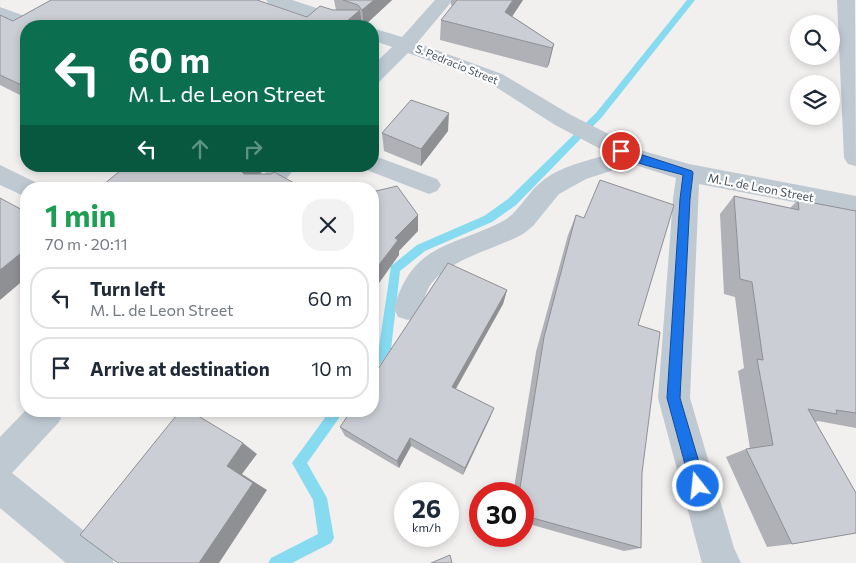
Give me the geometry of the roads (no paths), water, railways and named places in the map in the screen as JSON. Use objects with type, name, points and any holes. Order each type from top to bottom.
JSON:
[{"type":"street","points":[[275,0],[335,20]]},
{"type":"street","points":[[379,71],[406,44],[444,0]]},
{"type":"street","points":[[846,0],[856,158]]},
{"type":"street","points":[[0,12],[20,20]]},
{"type":"street","name":"S. Pedracio Street","points":[[379,35],[495,78],[563,120],[621,151]]},
{"type":"street","points":[[408,308],[414,287],[423,273],[432,265],[472,246],[499,236],[517,226],[528,216],[552,187],[596,166],[621,151]]},
{"type":"street","name":"M. L. de Leon Street","points":[[621,151],[688,173],[856,206]]},
{"type":"street","points":[[379,167],[429,185]]},
{"type":"street","points":[[270,182],[280,172]]},
{"type":"street","points":[[688,173],[674,398],[718,557],[722,563]]},
{"type":"street","points":[[0,174],[20,185]]},
{"type":"street","points":[[0,461],[42,417]]},
{"type":"street","points":[[0,485],[95,563]]},
{"type":"waterway","points":[[379,357],[385,349],[395,269],[421,248],[488,219],[512,202],[599,115],[691,0]]},
{"type":"waterway","points":[[276,563],[326,538],[320,498],[299,463],[334,417]]}]
